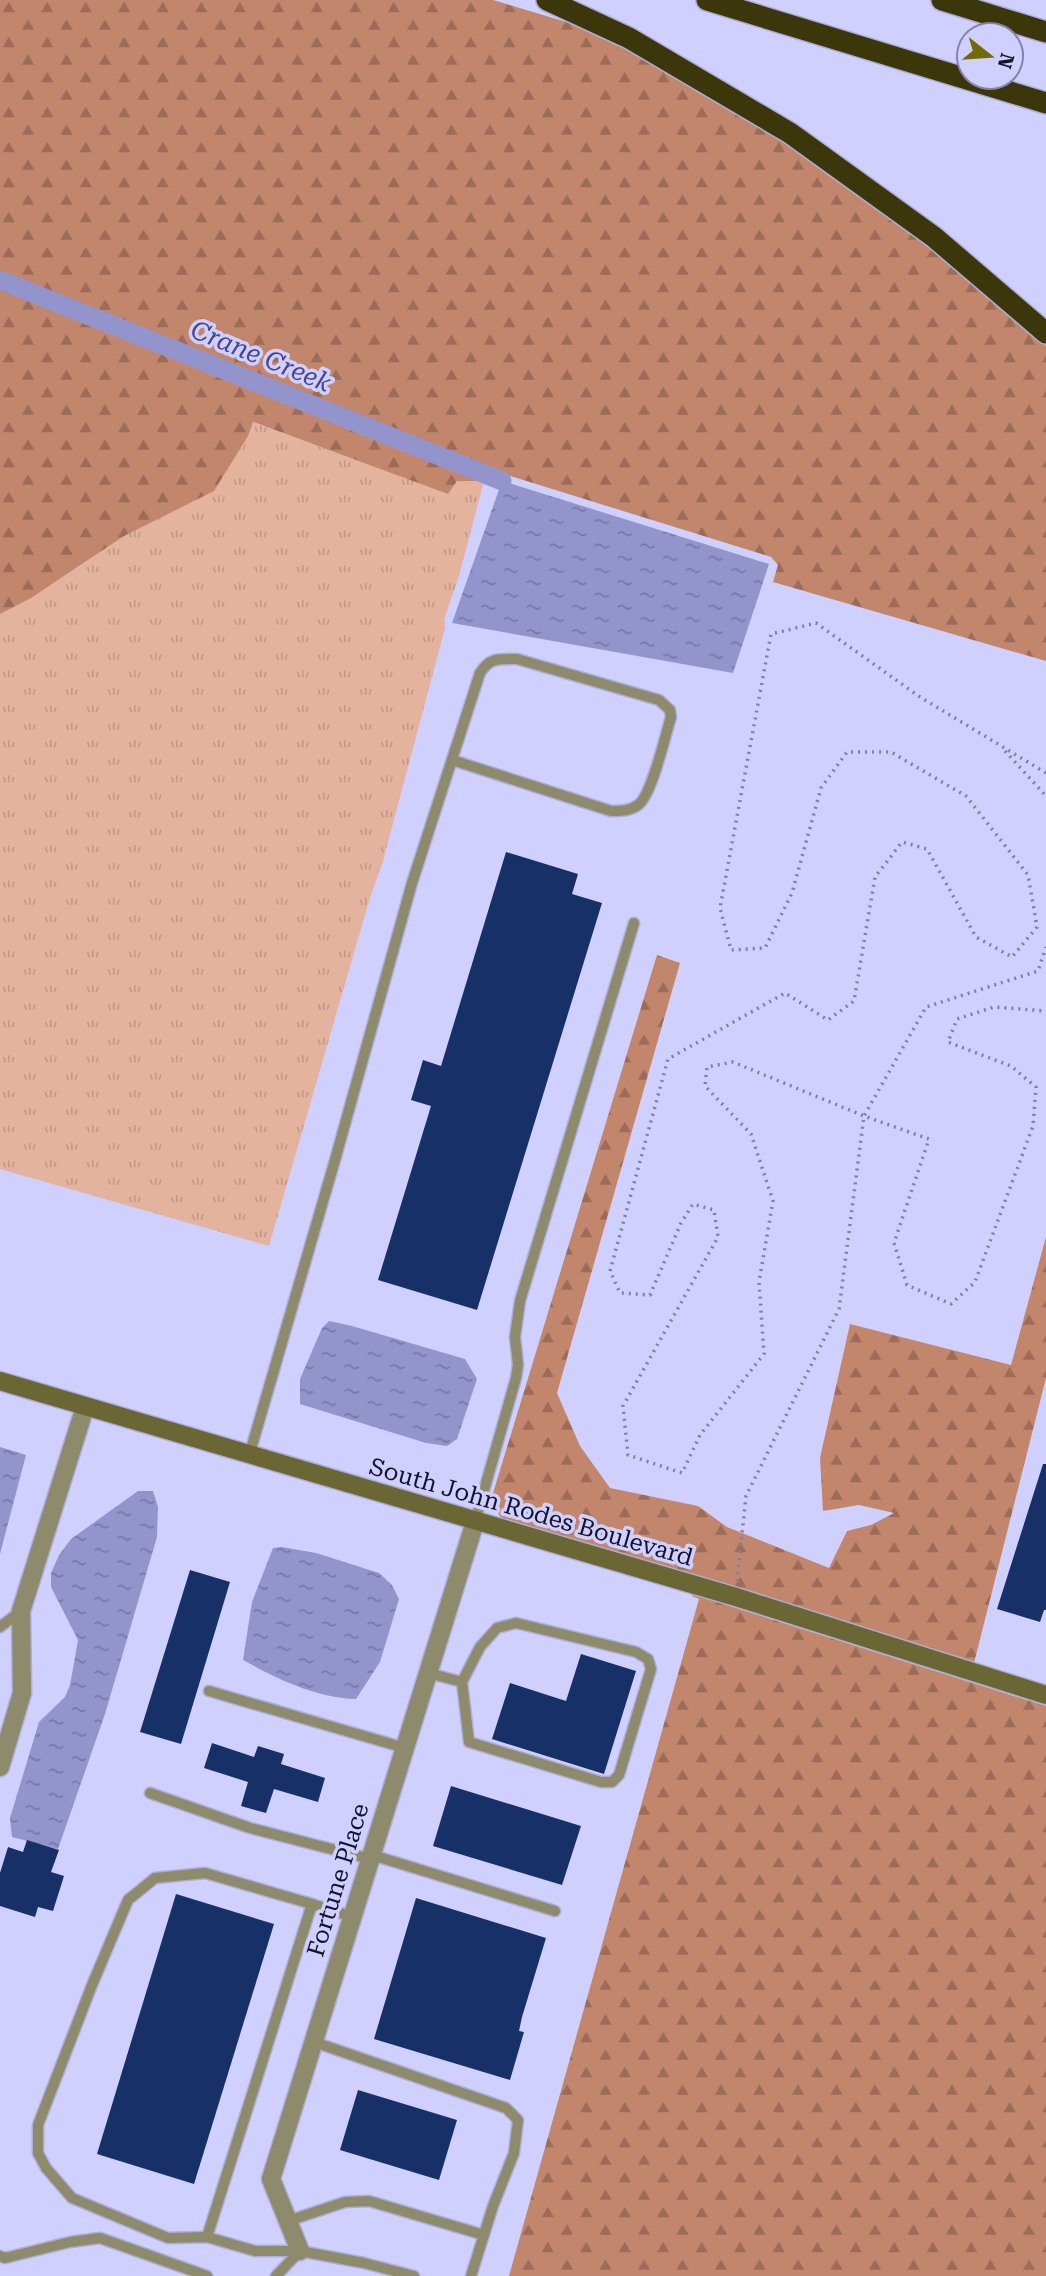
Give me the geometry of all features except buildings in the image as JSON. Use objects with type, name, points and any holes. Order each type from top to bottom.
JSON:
[{"type":"highway","points":[[547,0],[629,38],[790,133],[934,237],[1046,334]]},
{"type":"highway","points":[[707,0],[1046,103]]},
{"type":"highway","points":[[942,0],[1046,32]]},
{"type":"main road","name":"South John Rodes Boulevard","points":[[0,1381],[736,1597],[1046,1695]]},
{"type":"street","points":[[0,1767],[22,1693],[21,1611],[85,1408]]},
{"type":"street","name":"Fortune Place","points":[[300,2251],[271,2179],[475,1522]]},
{"type":"lane","points":[[249,1456],[332,1172],[412,883],[480,673],[486,663],[498,659],[517,659],[659,700],[670,710],[671,717],[649,789],[639,805],[626,810],[611,811],[452,760]]},
{"type":"lane","points":[[475,1522],[516,1378],[518,1365],[515,1336],[520,1301],[634,923]]},
{"type":"lane","points":[[0,1627],[21,1611]]},
{"type":"lane","points":[[516,1623],[636,1652],[648,1659],[651,1669],[619,1775],[612,1782],[601,1782],[469,1742],[462,1682],[480,1647],[497,1628],[516,1623]]},
{"type":"lane","points":[[428,1674],[462,1682]]},
{"type":"lane","points":[[209,1690],[405,1748]]},
{"type":"lane","points":[[150,1793],[250,1828],[371,1857],[555,1911]]},
{"type":"lane","points":[[353,1917],[205,1873],[155,1878],[128,1900],[38,2125],[38,2154],[46,2168],[72,2198],[168,2238],[207,2238],[256,2251],[300,2251],[365,2263],[414,2276]]},
{"type":"lane","points":[[207,2238],[312,1905]]},
{"type":"lane","points":[[314,2042],[506,2108],[517,2120],[514,2153],[471,2276]]},
{"type":"lane","points":[[288,2221],[345,2202],[369,2201],[484,2235]]},
{"type":"lane","points":[[2,2260],[69,2242],[100,2238],[207,2276]]},
{"type":"lane","points":[[276,2276],[300,2251]]},
{"type":"path","points":[[1046,773],[920,697],[816,623],[771,634],[720,908],[731,950],[765,948],[792,893],[821,788],[847,752],[891,752],[966,796],[1028,875],[1037,927],[1012,957],[976,937],[927,849],[902,842],[875,877],[854,1000],[828,1020],[785,993],[668,1059],[610,1271],[620,1293],[650,1295],[681,1223],[693,1204],[714,1210],[718,1237],[623,1406],[628,1455],[682,1473],[700,1435],[764,1354],[759,1282],[773,1201],[751,1134],[705,1086],[707,1068],[733,1062],[864,1116],[929,1139],[894,1243],[907,1285],[951,1304],[975,1282],[1033,1126],[1036,1087],[1011,1066],[948,1042],[957,1019],[994,1007],[1046,1011]]},
{"type":"path","points":[[1001,746],[1046,796]]},
{"type":"path","points":[[736,1597],[746,1496],[839,1309],[864,1116],[926,1007],[1038,971],[1046,947]]},
{"type":"green space","points":[[0,0],[493,0],[583,27],[624,46],[784,141],[927,244],[1046,346],[1046,661],[773,582],[778,565],[771,557],[504,474],[496,474],[491,483],[457,481],[448,494],[253,422],[248,436],[214,491],[124,536],[31,598],[0,614]]},
{"type":"green space","points":[[252,422],[448,493],[457,481],[484,481],[459,576],[444,620],[445,628],[383,861],[269,1246],[0,1169],[0,614],[66,575],[128,531],[248,436]]},
{"type":"green space","points":[[657,955],[680,963],[557,1393],[580,1446],[610,1488],[698,1506],[727,1527],[829,1568],[847,1531],[871,1525],[894,1513],[859,1505],[823,1511],[820,1458],[850,1324],[1011,1365],[1046,1237],[1046,1378],[974,1663],[739,1588],[503,1520],[490,1503]]},
{"type":"green space","points":[[692,1594],[1046,1706],[1046,2276],[509,2276],[699,1599]]},
{"type":"water","points":[[502,481],[769,564],[733,673],[452,623]]},
{"type":"water","points":[[329,1321],[465,1359],[477,1379],[457,1439],[447,1446],[426,1443],[300,1404],[300,1379],[322,1328]]},
{"type":"water","points":[[0,1447],[26,1455],[0,1554]]},
{"type":"water","points":[[138,1491],[153,1491],[158,1507],[157,1537],[105,1714],[58,1849],[12,1837],[10,1818],[39,1722],[65,1697],[70,1685],[78,1640],[51,1587],[51,1573],[59,1555],[71,1539]]},
{"type":"water","points":[[273,1548],[316,1553],[379,1573],[392,1585],[399,1599],[380,1662],[356,1699],[312,1691],[243,1660],[252,1602]]},
{"type":"waterway","name":"Crane Creek","points":[[0,280],[502,481]]}]
